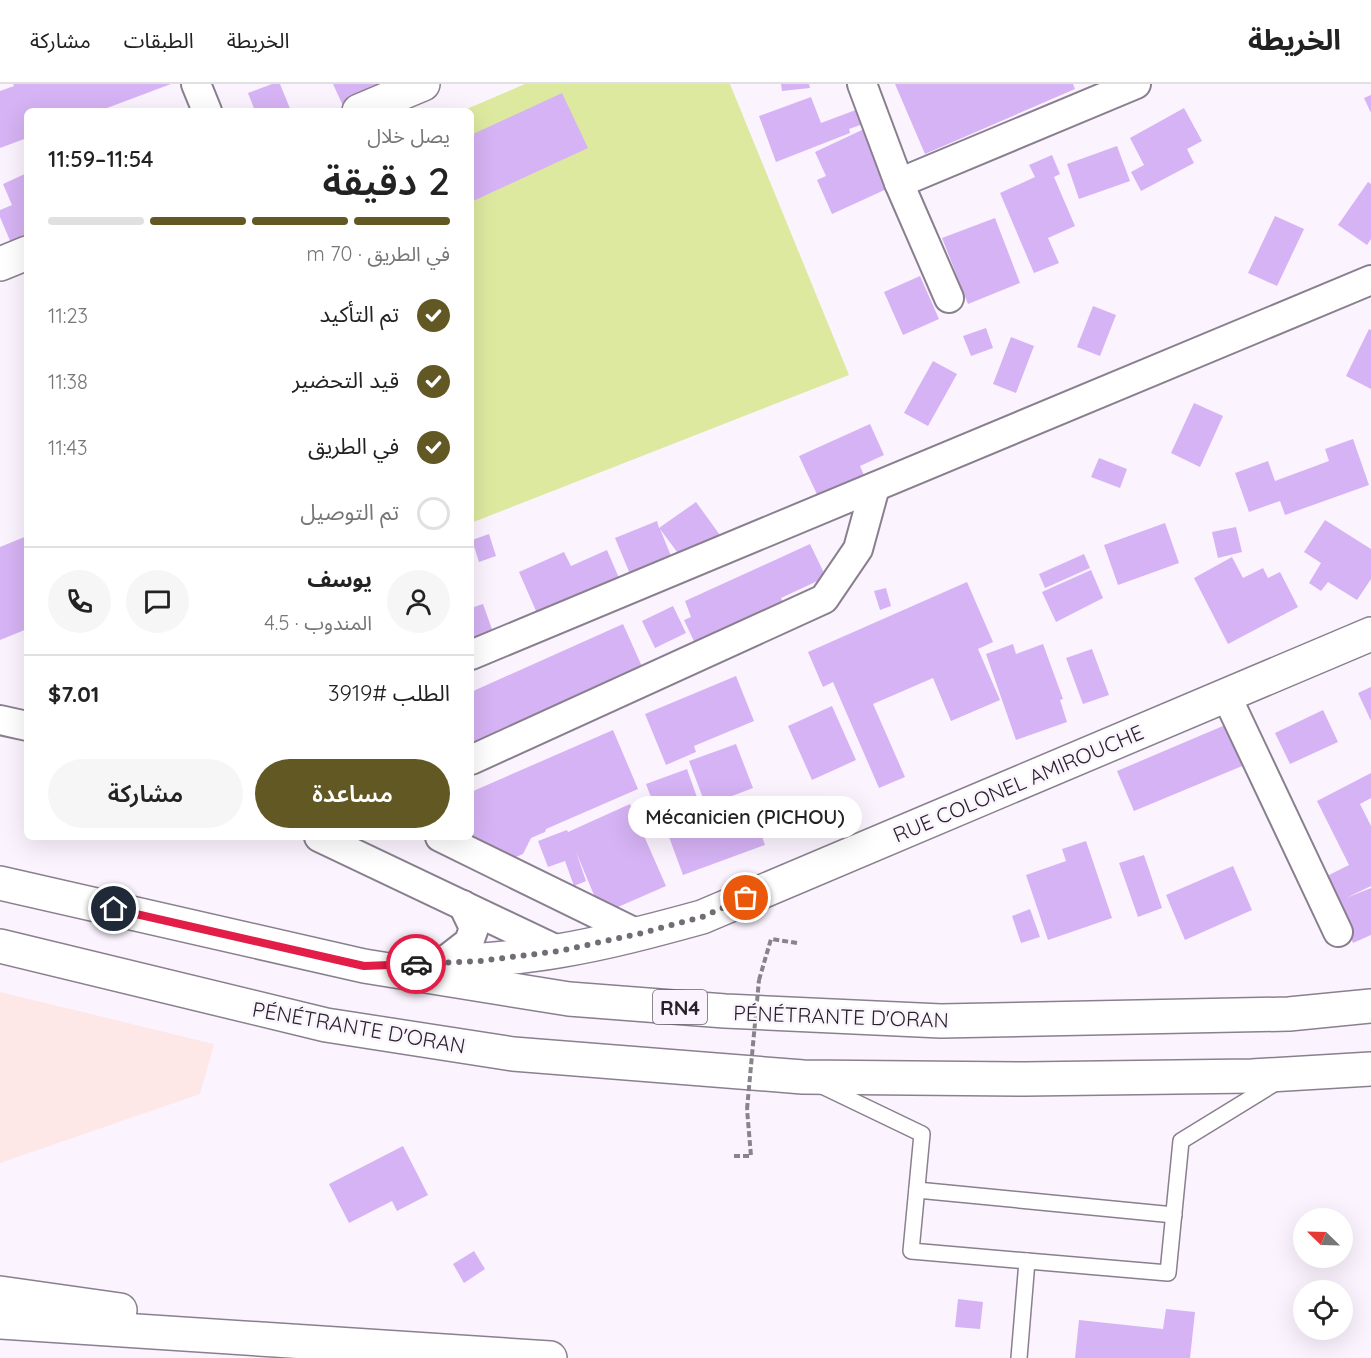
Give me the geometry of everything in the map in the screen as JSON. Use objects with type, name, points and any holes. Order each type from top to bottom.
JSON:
[{"type":"main road","points":[[366,108],[423,84]]},
{"type":"main road","points":[[0,264],[24,254]]},
{"type":"main road","name":"RUE COLONEL AMIROUCHE","points":[[364,966],[480,961],[559,951],[702,917],[1371,634]]},
{"type":"main road","name":"PÉNÉTRANTE D'ORAN","points":[[0,883],[364,966],[568,999],[725,1011],[940,1021],[1289,1014],[1371,1006]]},
{"type":"main road","name":"PÉNÉTRANTE D'ORAN","points":[[0,946],[326,1025],[513,1054],[803,1077],[1025,1079],[1290,1074],[1371,1069]]},
{"type":"main road","points":[[0,1293],[372,1347]]},
{"type":"main road","points":[[0,1322],[550,1358]]},
{"type":"street","points":[[196,84],[206,108]]},
{"type":"street","points":[[862,84],[899,183],[949,298]]},
{"type":"street","points":[[899,183],[1136,84]]},
{"type":"street","points":[[474,654],[1371,280]]},
{"type":"street","points":[[474,759],[824,599],[858,549],[875,487]]},
{"type":"street","points":[[1226,695],[1338,932]]},
{"type":"street","points":[[0,720],[24,725]]},
{"type":"street","points":[[325,840],[559,951]]},
{"type":"street","points":[[446,840],[638,934]]},
{"type":"street","points":[[442,963],[469,942],[474,928],[463,906]]},
{"type":"lane","points":[[803,1077],[922,1134],[911,1251],[1168,1273],[1181,1141],[1290,1074]]},
{"type":"lane","points":[[917,1190],[1174,1215]]},
{"type":"lane","points":[[1018,1358],[1027,1260]]},
{"type":"path","points":[[734,1156],[751,1156],[747,1109],[759,980],[771,939],[797,943]]},
{"type":"shaded area","points":[[0,992],[214,1044],[200,1094],[0,1163]]},
{"type":"green space","points":[[525,84],[730,84],[849,375],[474,522],[474,108],[469,108]]},
{"type":"building","points":[[13,84],[171,84],[107,108],[24,108],[24,139],[0,148],[0,91],[14,86]]},
{"type":"building","points":[[272,84],[280,84],[290,108],[254,108],[248,93]]},
{"type":"building","points":[[333,84],[394,84],[344,108]]},
{"type":"building","points":[[781,84],[809,84],[810,88],[782,91]]},
{"type":"building","points":[[895,84],[1073,84],[1075,89],[925,154]]},
{"type":"building","points":[[562,93],[588,148],[474,201],[474,134]]},
{"type":"building","points":[[1371,95],[1371,113],[1364,98]]},
{"type":"building","points":[[811,97],[821,123],[861,108],[866,123],[849,129],[850,133],[776,162],[759,116]]},
{"type":"building","points":[[1184,108],[1202,141],[1187,149],[1194,163],[1141,191],[1131,172],[1144,165],[1130,138]]},
{"type":"building","points":[[864,129],[891,187],[832,214],[817,180],[826,176],[815,152]]},
{"type":"building","points":[[1117,146],[1130,181],[1079,199],[1067,164]]},
{"type":"building","points":[[1052,155],[1060,174],[1054,177],[1075,226],[1048,238],[1059,263],[1034,273],[1000,193],[1035,177],[1029,165]]},
{"type":"building","points":[[24,174],[24,238],[11,243],[0,217],[0,210],[12,205],[3,184]]},
{"type":"building","points":[[1368,182],[1371,184],[1371,239],[1367,245],[1338,225]]},
{"type":"building","points":[[1275,216],[1304,229],[1277,286],[1248,273]]},
{"type":"building","points":[[995,218],[1020,283],[968,304],[942,238]]},
{"type":"building","points":[[920,276],[939,319],[903,335],[884,292]]},
{"type":"building","points":[[1093,306],[1116,315],[1100,356],[1077,347]]},
{"type":"building","points":[[986,328],[993,348],[971,356],[963,336]]},
{"type":"building","points":[[1369,329],[1371,330],[1371,389],[1346,376]]},
{"type":"building","points":[[1011,337],[1034,346],[1016,393],[993,384]]},
{"type":"building","points":[[933,361],[957,374],[928,426],[904,413]]},
{"type":"building","points":[[1194,403],[1223,416],[1200,467],[1171,453]]},
{"type":"building","points":[[870,424],[884,455],[860,466],[867,482],[821,503],[799,456]]},
{"type":"building","points":[[1353,439],[1369,485],[1285,515],[1280,501],[1249,512],[1235,473],[1268,461],[1275,481],[1329,461],[1325,449]]},
{"type":"building","points":[[1099,458],[1127,469],[1120,488],[1091,477]]},
{"type":"building","points":[[696,502],[725,542],[689,568],[660,529],[676,568],[635,586],[615,538],[657,521],[659,528]]},
{"type":"building","points":[[1325,520],[1371,549],[1371,579],[1357,600],[1328,582],[1321,591],[1309,583],[1321,563],[1304,552]]},
{"type":"building","points":[[1165,523],[1179,563],[1118,585],[1104,545]]},
{"type":"building","points":[[1236,527],[1242,552],[1218,558],[1212,532]]},
{"type":"building","points":[[489,534],[496,556],[479,562],[474,539]]},
{"type":"building","points":[[24,537],[24,630],[0,640],[0,547]]},
{"type":"building","points":[[810,544],[826,577],[781,598],[788,614],[700,654],[684,620],[691,617],[685,601]]},
{"type":"building","points":[[607,550],[625,592],[543,627],[519,572],[564,552],[571,566]]},
{"type":"building","points":[[1084,554],[1090,568],[1045,588],[1039,574]]},
{"type":"building","points":[[1232,557],[1243,578],[1263,568],[1268,578],[1280,572],[1298,607],[1228,644],[1194,578]]},
{"type":"building","points":[[1091,570],[1103,598],[1056,622],[1042,592]]},
{"type":"building","points":[[967,582],[993,642],[978,649],[1000,700],[951,721],[933,678],[873,704],[905,777],[879,788],[833,682],[823,687],[808,652]]},
{"type":"building","points":[[886,588],[891,606],[880,610],[874,591]]},
{"type":"building","points":[[483,604],[499,649],[474,658],[474,607]]},
{"type":"building","points":[[673,606],[686,633],[655,648],[642,621]]},
{"type":"building","points":[[623,624],[644,671],[553,725],[546,710],[474,742],[474,691]]},
{"type":"building","points":[[1013,644],[1016,654],[1043,644],[1063,699],[1060,700],[1067,722],[1016,740],[986,654]]},
{"type":"building","points":[[1092,649],[1109,695],[1083,704],[1066,658]]},
{"type":"building","points":[[736,676],[754,721],[694,746],[696,752],[666,765],[645,714]]},
{"type":"building","points":[[1371,687],[1371,721],[1358,693]]},
{"type":"building","points":[[832,706],[856,760],[812,780],[788,726]]},
{"type":"building","points":[[1323,710],[1338,742],[1290,764],[1275,733]]},
{"type":"building","points":[[1230,723],[1247,764],[1134,811],[1117,771]]},
{"type":"building","points":[[613,730],[638,789],[546,829],[545,832],[531,838],[523,854],[490,868],[473,840],[474,791]]},
{"type":"building","points":[[736,744],[753,788],[706,806],[689,761]]},
{"type":"building","points":[[687,769],[700,806],[660,821],[646,784]]},
{"type":"building","points":[[1371,773],[1371,798],[1360,804],[1371,826],[1371,886],[1346,898],[1371,888],[1371,935],[1353,943],[1325,877],[1349,865],[1317,801]]},
{"type":"building","points":[[630,804],[666,886],[602,914],[576,852],[586,881],[574,886],[565,861],[548,867],[538,841],[567,830],[568,832]]},
{"type":"building","points":[[751,805],[765,845],[683,875],[667,825],[693,813],[699,826]]},
{"type":"building","points":[[1086,841],[1112,918],[1048,940],[1026,875],[1066,861],[1062,849]]},
{"type":"building","points":[[1144,855],[1162,908],[1138,917],[1119,863]]},
{"type":"building","points":[[1233,866],[1252,910],[1185,940],[1166,895]]},
{"type":"building","points":[[1030,909],[1040,937],[1021,943],[1012,916]]},
{"type":"building","points":[[403,1146],[428,1195],[397,1211],[392,1201],[349,1223],[329,1184]]},
{"type":"building","points":[[474,1251],[485,1269],[464,1283],[453,1264]]},
{"type":"building","points":[[958,1299],[983,1302],[980,1329],[955,1327]]},
{"type":"building","points":[[1166,1309],[1195,1312],[1190,1358],[1075,1358],[1079,1320],[1163,1329]]},
{"type":"way so far","points":[[416,964],[480,961],[559,951],[702,917],[746,898]]},
{"type":"place","name":"Mécanicien (PICHOU)","points":[[746,898]]},
{"type":"route","points":[[114,909],[364,966],[416,964]]}]
